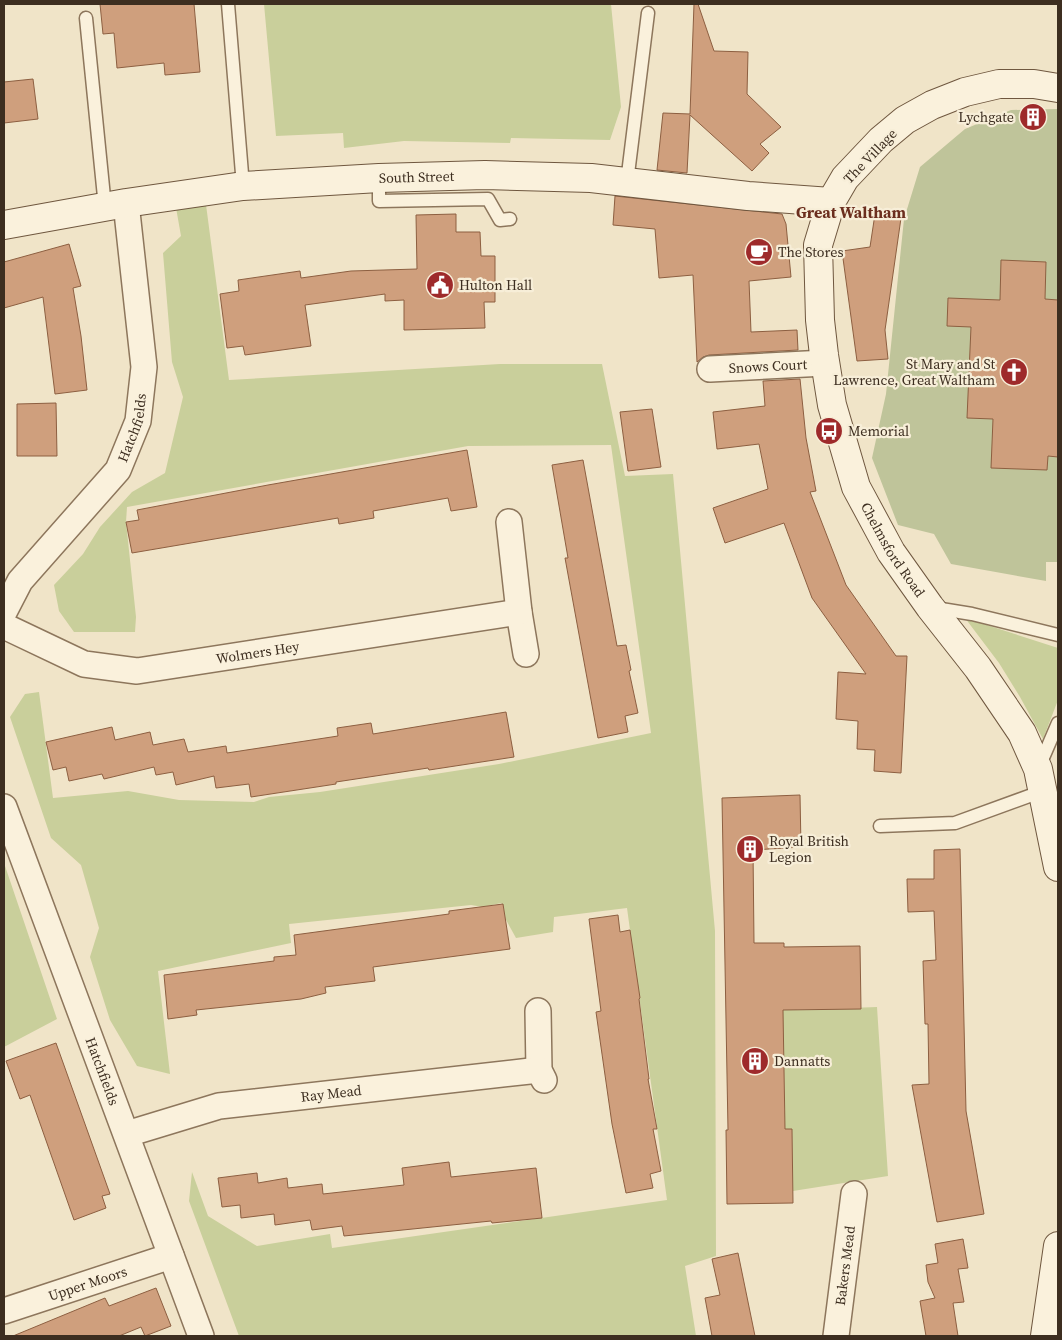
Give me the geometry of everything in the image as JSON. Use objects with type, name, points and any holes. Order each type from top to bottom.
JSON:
[{"type":"street","name":"The Village","points":[[831,202],[845,178],[882,140],[905,120],[932,105],[965,92],[999,84],[1034,84],[1058,88]]},
{"type":"street","name":"South Street","points":[[5,224],[243,186],[379,178],[486,187],[591,178],[748,196],[831,202]]},
{"type":"street","name":"Chelmsford Road","points":[[831,202],[818,245],[820,320],[832,405],[856,486],[891,552],[930,607],[978,668],[1022,733],[1041,780],[1058,867]]},
{"type":"street","name":"Hatchfields","points":[[4,612],[20,581],[118,470],[138,421],[144,367],[115,205]]},
{"type":"street","name":"Snows Court","points":[[710,369],[825,363]]},
{"type":"street","points":[[509,522],[519,612],[526,654]]},
{"type":"street","name":"Wolmers Hey","points":[[4,626],[84,664],[137,670],[519,612]]},
{"type":"street","name":"Hatchfields","points":[[4,807],[201,1336]]},
{"type":"street","name":"Ray Mead","points":[[127,1134],[219,1106],[541,1075],[538,1011]]},
{"type":"street","name":"Bakers Mead","points":[[836,1336],[854,1194]]},
{"type":"street","points":[[1045,1336],[1058,1246]]},
{"type":"street","name":"Upper Moors","points":[[4,1310],[171,1256]]},
{"type":"lane","points":[[228,4],[243,186]]},
{"type":"lane","points":[[627,182],[648,13]]},
{"type":"lane","points":[[86,18],[115,205]]},
{"type":"lane","points":[[486,187],[500,220],[510,219]]},
{"type":"lane","points":[[930,607],[972,614],[1058,636]]},
{"type":"lane","points":[[880,826],[955,823],[1041,780],[1058,723]]},
{"type":"green space","points":[[264,4],[611,4],[621,107],[610,140],[511,138],[510,143],[404,141],[344,148],[343,133],[276,136]]},
{"type":"green space","points":[[1058,109],[1058,562],[1046,562],[1046,581],[951,564],[934,534],[898,525],[872,458],[886,394],[904,219],[920,167],[965,129],[1011,110]]},
{"type":"green space","points":[[205,197],[229,380],[500,364],[602,364],[625,476],[673,474],[715,931],[716,1256],[685,1266],[696,1336],[239,1336],[189,1201],[192,1172],[208,1216],[257,1246],[330,1234],[332,1248],[667,1200],[627,908],[554,917],[553,932],[516,938],[505,918],[501,903],[483,907],[471,905],[289,924],[291,943],[158,971],[170,1074],[137,1066],[110,1020],[90,957],[99,928],[81,865],[51,838],[10,717],[25,694],[39,692],[53,798],[128,791],[179,800],[254,802],[269,797],[320,792],[499,764],[651,733],[611,445],[468,446],[127,507],[126,522],[136,617],[135,632],[74,632],[59,611],[54,585],[83,554],[100,527],[132,492],[165,473],[183,397],[172,362],[163,253],[181,236],[175,202]]},
{"type":"green space","points":[[965,618],[1058,648],[1058,700],[1043,739],[999,663]]},
{"type":"green space","points":[[4,863],[57,1019],[4,1047]]},
{"type":"green space","points":[[782,980],[797,1010],[877,1007],[888,1176],[793,1191],[792,1129],[762,1129],[785,1111]]},
{"type":"building","points":[[100,4],[194,4],[200,72],[165,75],[164,63],[117,68],[114,33],[103,34]]},
{"type":"building","points":[[694,4],[698,4],[714,51],[748,52],[747,94],[781,127],[760,144],[769,153],[752,171],[690,115],[687,173],[657,170],[663,113],[690,114]]},
{"type":"building","points":[[33,79],[38,119],[4,123],[4,82]]},
{"type":"building","points":[[615,196],[782,214],[786,224],[791,277],[749,281],[751,332],[797,330],[798,350],[709,355],[697,362],[693,275],[659,278],[655,229],[613,225]]},
{"type":"building","points":[[456,214],[456,232],[480,232],[481,256],[495,256],[495,302],[484,302],[485,328],[404,330],[404,300],[385,301],[385,294],[305,305],[311,346],[245,355],[243,346],[227,348],[220,294],[239,291],[238,280],[300,271],[301,278],[351,271],[417,269],[416,215]]},
{"type":"building","points":[[875,214],[901,218],[885,330],[888,359],[857,361],[842,251],[870,247]]},
{"type":"building","points":[[69,244],[81,286],[73,288],[87,390],[55,394],[43,297],[4,308],[4,262]]},
{"type":"building","name":"St Mary and St Lawrence, Great Waltham","points":[[1001,260],[1046,262],[1045,299],[1058,300],[1058,457],[1048,456],[1047,470],[991,468],[993,419],[967,418],[971,327],[947,326],[948,298],[1000,300]]},
{"type":"building","points":[[800,379],[806,438],[816,491],[810,492],[846,585],[896,656],[907,656],[901,773],[874,771],[875,750],[857,749],[858,721],[836,719],[838,672],[866,674],[812,598],[784,523],[725,543],[713,508],[768,489],[759,444],[717,449],[713,412],[765,406],[763,381]]},
{"type":"building","points":[[56,403],[57,456],[17,456],[17,404]]},
{"type":"building","points":[[652,409],[661,467],[628,471],[620,412]]},
{"type":"building","points":[[467,450],[477,507],[451,511],[448,498],[373,511],[374,518],[339,524],[338,518],[132,553],[126,522],[139,520],[137,510]]},
{"type":"building","points":[[583,460],[617,646],[626,645],[631,670],[629,671],[638,713],[625,716],[628,732],[598,738],[565,558],[568,558],[552,465]]},
{"type":"building","points":[[506,712],[514,757],[429,770],[428,768],[251,797],[249,784],[216,788],[214,776],[176,785],[173,772],[156,775],[154,767],[104,779],[102,774],[69,781],[66,767],[53,770],[46,742],[112,727],[115,740],[150,732],[153,745],[184,739],[188,752],[226,746],[227,753],[338,736],[337,728],[371,723],[373,734]]},
{"type":"building","name":"Dannatts","points":[[800,795],[801,847],[753,850],[754,943],[784,943],[784,947],[860,946],[861,1009],[783,1010],[785,1129],[792,1129],[793,1203],[727,1204],[726,1130],[728,1130],[722,798]]},
{"type":"building","points":[[960,849],[966,1111],[984,1214],[937,1222],[912,1085],[929,1084],[928,1024],[925,1024],[923,961],[936,960],[934,911],[908,912],[907,879],[934,879],[934,850]]},
{"type":"building","points":[[503,904],[510,949],[373,967],[375,981],[325,987],[326,993],[301,999],[196,1010],[197,1015],[168,1019],[164,975],[274,961],[274,957],[296,955],[294,935],[449,914],[449,911]]},
{"type":"building","points":[[618,915],[620,932],[630,930],[640,998],[648,1079],[657,1129],[653,1129],[661,1171],[650,1174],[653,1188],[626,1193],[612,1124],[596,1012],[601,1011],[589,919]]},
{"type":"building","points":[[56,1043],[110,1194],[102,1196],[106,1208],[74,1220],[30,1095],[20,1099],[6,1061]]},
{"type":"building","points":[[449,1162],[451,1177],[536,1168],[542,1218],[492,1223],[491,1221],[344,1236],[342,1226],[312,1230],[310,1220],[275,1225],[274,1214],[241,1218],[240,1205],[222,1207],[218,1178],[257,1173],[258,1183],[287,1178],[288,1188],[322,1184],[323,1194],[404,1185],[402,1168]]},
{"type":"building","points":[[963,1239],[968,1268],[958,1269],[964,1302],[953,1303],[958,1336],[926,1336],[920,1301],[935,1298],[928,1282],[926,1265],[938,1263],[935,1244]]},
{"type":"building","points":[[738,1253],[755,1336],[712,1336],[705,1298],[720,1295],[712,1259]]},
{"type":"building","points":[[156,1288],[171,1326],[145,1336],[141,1327],[119,1336],[13,1336],[105,1298],[109,1306]]},
{"type":"place","name":"Lychgate","points":[[1033,117]]},
{"type":"place","name":"The Stores","points":[[759,252]]},
{"type":"place","name":"Hulton Hall","points":[[440,285]]},
{"type":"place","name":"St Mary and St Lawrence, Great Waltham","points":[[1014,372]]},
{"type":"place","name":"Memorial","points":[[829,431]]},
{"type":"place","name":"Royal British Legion","points":[[750,849]]},
{"type":"place","name":"Dannatts","points":[[755,1061]]},
{"type":"district","name":"Great Waltham","points":[[851,212]]}]
